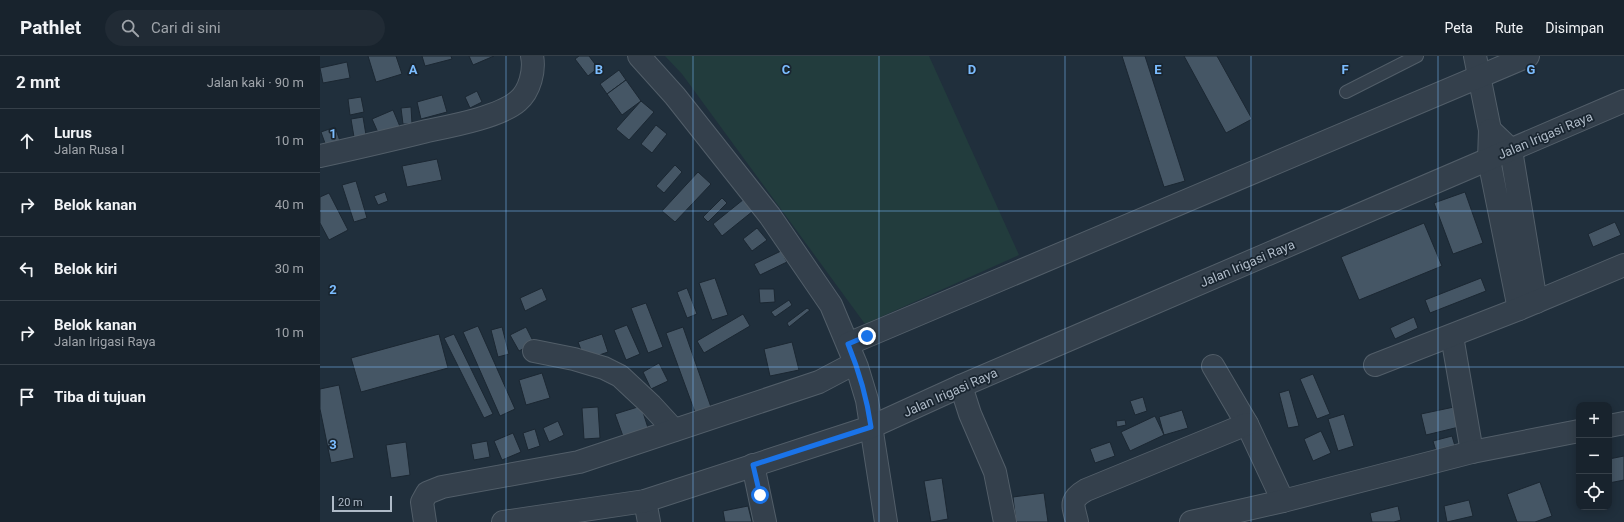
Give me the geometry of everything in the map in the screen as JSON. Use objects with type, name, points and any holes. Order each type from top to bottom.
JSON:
[{"type":"street","points":[[320,156],[462,123],[505,110],[519,100],[528,90],[533,63],[532,56]]},
{"type":"street","points":[[639,56],[675,96],[770,216],[831,305],[853,358],[867,400],[886,522]]},
{"type":"street","points":[[425,522],[422,502],[427,493],[442,487],[579,462],[820,382],[853,358],[1477,66],[1528,56]]},
{"type":"street","points":[[1477,66],[1490,130],[1489,160],[1528,305]]},
{"type":"street","name":"Jalan Irigasi Raya","points":[[502,522],[645,501],[871,427],[961,386],[1624,101]]},
{"type":"street","points":[[1490,130],[1511,150],[1528,305]]},
{"type":"street","points":[[1376,366],[1624,265]]},
{"type":"street","points":[[1452,336],[1472,452]]},
{"type":"street","points":[[534,351],[574,359],[604,368],[620,376],[651,405],[674,430]]},
{"type":"street","points":[[1213,366],[1247,424],[1283,501]]},
{"type":"street","points":[[961,386],[970,414],[995,472],[1005,522]]},
{"type":"street","points":[[1612,425],[1624,423]]},
{"type":"street","points":[[1077,522],[1073,504],[1076,496],[1086,490],[1247,424]]},
{"type":"street","points":[[1191,522],[1283,501],[1472,452],[1576,432]]},
{"type":"street","points":[[753,465],[765,522]]},
{"type":"street","points":[[645,501],[649,522]]},
{"type":"lane","points":[[1346,92],[1417,56]]},
{"type":"green space","points":[[665,56],[929,56],[1019,255],[865,324],[682,74]]},
{"type":"building","points":[[368,56],[396,56],[402,74],[376,82]]},
{"type":"building","points":[[422,56],[451,56],[452,59],[425,66]]},
{"type":"building","points":[[469,56],[494,56],[473,65]]},
{"type":"building","points":[[579,56],[589,56],[598,68],[588,76],[575,59]]},
{"type":"building","points":[[1122,56],[1145,56],[1185,181],[1164,187]]},
{"type":"building","points":[[1184,56],[1217,56],[1252,119],[1226,133]]},
{"type":"building","points":[[347,62],[350,78],[323,83],[320,68]]},
{"type":"building","points":[[619,70],[626,80],[607,94],[600,84]]},
{"type":"building","points":[[626,80],[641,101],[622,115],[607,94]]},
{"type":"building","points":[[477,91],[482,102],[470,108],[465,97]]},
{"type":"building","points":[[442,95],[447,112],[421,119],[417,102]]},
{"type":"building","points":[[361,97],[364,112],[350,115],[348,99]]},
{"type":"building","points":[[641,101],[654,112],[629,140],[616,129]]},
{"type":"building","points":[[411,107],[412,124],[403,124],[401,108]]},
{"type":"building","points":[[393,110],[401,129],[380,137],[372,119]]},
{"type":"building","points":[[363,117],[367,141],[355,143],[351,119]]},
{"type":"building","points":[[656,125],[667,134],[652,153],[641,144]]},
{"type":"building","points":[[335,127],[340,141],[326,146],[321,132]]},
{"type":"building","points":[[437,159],[442,180],[407,187],[402,166]]},
{"type":"building","points":[[675,165],[682,172],[664,193],[656,186]]},
{"type":"building","points":[[698,172],[711,184],[675,222],[662,211]]},
{"type":"building","points":[[356,181],[367,218],[354,222],[342,185]]},
{"type":"building","points":[[385,192],[388,201],[378,205],[374,196]]},
{"type":"building","points":[[1465,192],[1483,243],[1453,254],[1434,203]]},
{"type":"building","points":[[329,193],[348,230],[329,240],[320,223],[320,197]]},
{"type":"building","points":[[749,195],[758,207],[722,236],[713,224]]},
{"type":"building","points":[[722,198],[727,203],[708,222],[703,217]]},
{"type":"building","points":[[1615,222],[1621,235],[1593,247],[1588,234]]},
{"type":"building","points":[[1424,223],[1442,266],[1359,300],[1341,257]]},
{"type":"building","points":[[757,228],[767,240],[752,251],[743,239]]},
{"type":"building","points":[[781,251],[787,262],[760,275],[754,264]]},
{"type":"building","points":[[715,278],[728,315],[712,320],[699,283]]},
{"type":"building","points":[[1481,278],[1486,291],[1430,313],[1425,300]]},
{"type":"building","points":[[542,288],[547,300],[525,311],[520,298]]},
{"type":"building","points":[[687,288],[697,314],[687,318],[677,292]]},
{"type":"building","points":[[759,289],[774,289],[775,302],[760,303]]},
{"type":"building","points":[[789,300],[792,305],[775,317],[771,312]]},
{"type":"building","points":[[646,303],[663,347],[648,353],[631,308]]},
{"type":"building","points":[[807,308],[810,310],[789,327],[787,323]]},
{"type":"building","points":[[743,314],[750,326],[704,353],[697,341]]},
{"type":"building","points":[[1414,317],[1418,328],[1395,339],[1390,328]]},
{"type":"building","points":[[627,325],[640,354],[626,360],[614,330]]},
{"type":"building","points":[[478,326],[515,409],[500,416],[463,332]]},
{"type":"building","points":[[502,327],[509,354],[498,357],[491,330]]},
{"type":"building","points":[[526,327],[534,343],[519,351],[510,335]]},
{"type":"building","points":[[683,327],[712,410],[696,415],[666,333]]},
{"type":"building","points":[[439,334],[448,368],[361,392],[351,358]]},
{"type":"building","points":[[454,334],[493,414],[484,418],[444,338]]},
{"type":"building","points":[[602,334],[608,352],[585,360],[578,342]]},
{"type":"building","points":[[792,342],[799,370],[770,376],[764,349]]},
{"type":"building","points":[[659,363],[668,381],[651,389],[643,372]]},
{"type":"building","points":[[542,373],[550,398],[526,405],[519,380]]},
{"type":"building","points":[[1313,374],[1330,414],[1317,419],[1300,379]]},
{"type":"building","points":[[339,385],[354,458],[331,463],[320,409],[320,389]]},
{"type":"building","points":[[1289,390],[1299,426],[1288,428],[1279,393]]},
{"type":"building","points":[[1143,397],[1147,411],[1135,415],[1130,401]]},
{"type":"building","points":[[641,406],[649,431],[624,439],[615,414]]},
{"type":"building","points":[[598,407],[600,438],[584,439],[582,408]]},
{"type":"building","points":[[1454,407],[1459,427],[1426,435],[1421,414]]},
{"type":"building","points":[[1182,410],[1188,428],[1164,435],[1159,417]]},
{"type":"building","points":[[1344,414],[1354,446],[1338,451],[1328,419]]},
{"type":"building","points":[[1155,416],[1164,435],[1130,451],[1121,432]]},
{"type":"building","points":[[1125,420],[1126,425],[1117,427],[1116,421]]},
{"type":"building","points":[[558,421],[564,435],[549,442],[543,428]]},
{"type":"building","points":[[535,429],[540,446],[528,450],[523,433]]},
{"type":"building","points":[[1321,431],[1331,453],[1313,461],[1304,439]]},
{"type":"building","points":[[513,433],[521,452],[502,460],[494,441]]},
{"type":"building","points":[[1452,436],[1455,446],[1436,451],[1433,441]]},
{"type":"building","points":[[487,441],[490,457],[474,460],[471,444]]},
{"type":"building","points":[[406,442],[410,475],[391,478],[386,445]]},
{"type":"building","points":[[1110,442],[1115,456],[1095,463],[1090,449]]},
{"type":"building","points":[[1624,456],[1624,480],[1612,482],[1612,458]]},
{"type":"building","points":[[942,478],[948,519],[931,522],[924,481]]},
{"type":"building","points":[[1540,482],[1552,516],[1535,522],[1517,522],[1507,494]]},
{"type":"building","points":[[1044,493],[1048,522],[1016,522],[1013,497]]},
{"type":"building","points":[[1469,500],[1473,516],[1447,522],[1444,506]]},
{"type":"building","points":[[748,506],[752,522],[725,522],[723,511]]},
{"type":"building","points":[[1398,506],[1401,520],[1394,522],[1372,522],[1370,513]]},
{"type":"route","points":[[760,495],[753,465],[871,427],[867,400],[848,344],[867,336]]}]
